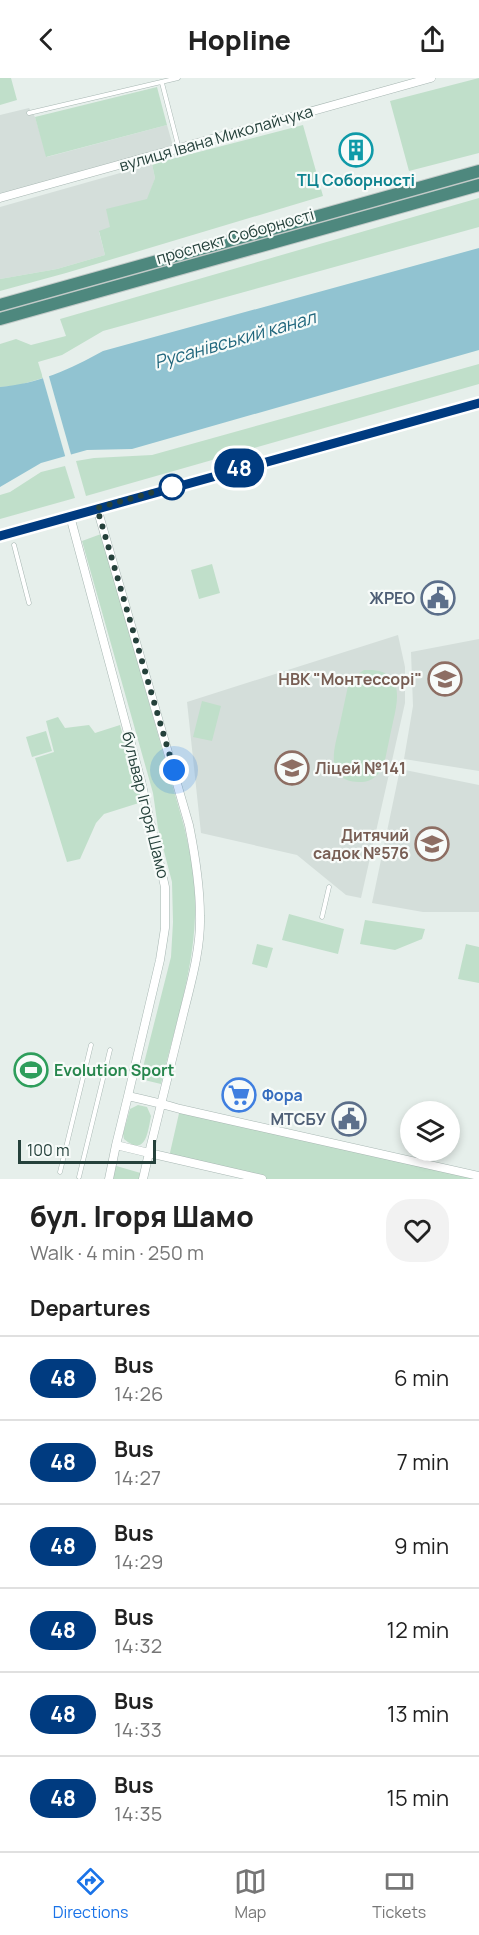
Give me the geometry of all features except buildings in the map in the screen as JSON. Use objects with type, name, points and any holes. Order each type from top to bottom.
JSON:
[{"type":"highway","name":"проспект Соборності","points":[[0,305],[479,171]]},
{"type":"highway","name":"проспект Соборності","points":[[0,319],[479,185]]},
{"type":"street","name":"вулиця Івана Миколайчука","points":[[0,198],[431,78]]},
{"type":"street","points":[[0,536],[479,403]]},
{"type":"street","name":"бульвар Ігоря Шамо","points":[[97,508],[174,770],[197,864],[200,917],[196,959],[149,1153]]},
{"type":"street","name":"бульвар Ігоря Шамо","points":[[70,516],[139,771],[165,887],[165,928],[160,960],[116,1145]]},
{"type":"street","points":[[129,1096],[479,1176]]},
{"type":"street","points":[[109,1179],[116,1145],[262,1179]]},
{"type":"street","points":[[143,1179],[149,1153]]},
{"type":"lane","points":[[29,113],[178,78]]},
{"type":"lane","points":[[162,83],[179,149]]},
{"type":"lane","points":[[14,545],[30,603]]},
{"type":"lane","points":[[322,917],[329,887]]},
{"type":"lane","points":[[60,1172],[91,1045]]},
{"type":"lane","points":[[79,1177],[110,1050]]},
{"type":"shaded area","points":[[29,108],[35,117],[47,157],[167,125],[173,146],[0,194],[0,115]]},
{"type":"shaded area","points":[[152,164],[155,178],[148,199],[110,228],[99,232],[105,255],[57,269],[0,279],[0,207]]},
{"type":"shaded area","name":"Ліцей №141","points":[[398,635],[405,667],[405,703],[361,898],[346,895],[297,855],[201,833],[187,702]]},
{"type":"shaded area","name":"НВК \"Монтессорі\"","points":[[479,639],[479,771],[404,759],[413,706],[411,652]]},
{"type":"shaded area","name":"Дитячий садок №576","points":[[400,769],[479,785],[479,912],[423,912],[372,903]]},
{"type":"green space","points":[[0,78],[11,78],[17,100],[0,105]]},
{"type":"green space","points":[[479,78],[479,153],[409,171],[390,101]]},
{"type":"green space","points":[[157,87],[167,125],[46,157],[35,117]]},
{"type":"green space","points":[[303,125],[323,196],[0,291],[0,279],[57,269],[105,255],[99,231],[110,227],[106,209],[147,199],[155,178],[152,164]]},
{"type":"green space","points":[[479,198],[479,227],[103,331],[62,355],[38,362],[43,378],[16,386],[0,387],[0,344],[16,339],[31,345],[66,336],[60,319]]},
{"type":"green space","points":[[479,364],[479,384],[86,496],[76,461],[152,455]]},
{"type":"green space","points":[[65,466],[75,498],[0,519],[0,495],[10,492],[41,472]]},
{"type":"green space","points":[[101,534],[184,826],[194,883],[195,917],[191,959],[161,1084],[140,1079],[171,957],[172,882],[158,828],[153,793],[82,541]]},
{"type":"green space","points":[[212,564],[220,593],[199,599],[191,570]]},
{"type":"green space","points":[[364,670],[376,670],[392,678],[397,692],[397,701],[384,765],[374,778],[359,782],[340,776],[334,763],[334,754],[348,686],[354,677]]},
{"type":"green space","points":[[202,701],[221,706],[212,741],[193,737]]},
{"type":"green space","points":[[58,717],[65,728],[89,725],[95,733],[120,725],[142,802],[104,814],[96,823],[80,859],[67,862],[35,758],[54,752],[46,721]]},
{"type":"green space","points":[[46,731],[52,751],[32,757],[26,737]]},
{"type":"green space","points":[[289,914],[344,929],[338,954],[282,940]]},
{"type":"green space","points":[[365,920],[425,929],[422,939],[395,950],[360,944]]},
{"type":"green space","points":[[257,944],[273,948],[267,968],[252,964]]},
{"type":"green space","points":[[466,944],[479,947],[479,983],[458,979]]},
{"type":"green space","points":[[138,1105],[147,1107],[151,1116],[145,1140],[137,1146],[124,1139],[123,1134],[130,1109]]},
{"type":"green space","points":[[180,1109],[479,1179],[263,1179],[169,1157]]},
{"type":"green space","points":[[113,1165],[144,1174],[143,1179],[109,1179]]},
{"type":"water","name":"Русанівський канал","points":[[479,248],[479,350],[132,449],[87,450],[41,463],[0,487],[0,387],[27,383],[53,375],[103,351]]},
{"type":"pier","points":[[48,373],[72,458],[66,459],[42,375]]},
{"type":"bus line","name":"48","points":[[0,536],[479,403]]},
{"type":"place","name":"ТЦ Соборності","points":[[356,150]]},
{"type":"place","name":"ЖРЕО","points":[[438,598]]},
{"type":"place","name":"НВК \"Монтессорі\"","points":[[445,679]]},
{"type":"place","name":"Ліцей №141","points":[[292,768]]},
{"type":"place","name":"Дитячий садок №576","points":[[432,844]]},
{"type":"place","name":"Evolution Sport","points":[[31,1070]]},
{"type":"place","name":"Фора","points":[[239,1095]]},
{"type":"place","name":"МТСБУ","points":[[349,1119]]},
{"type":"route","points":[[172,487],[97,508],[174,770]]}]
